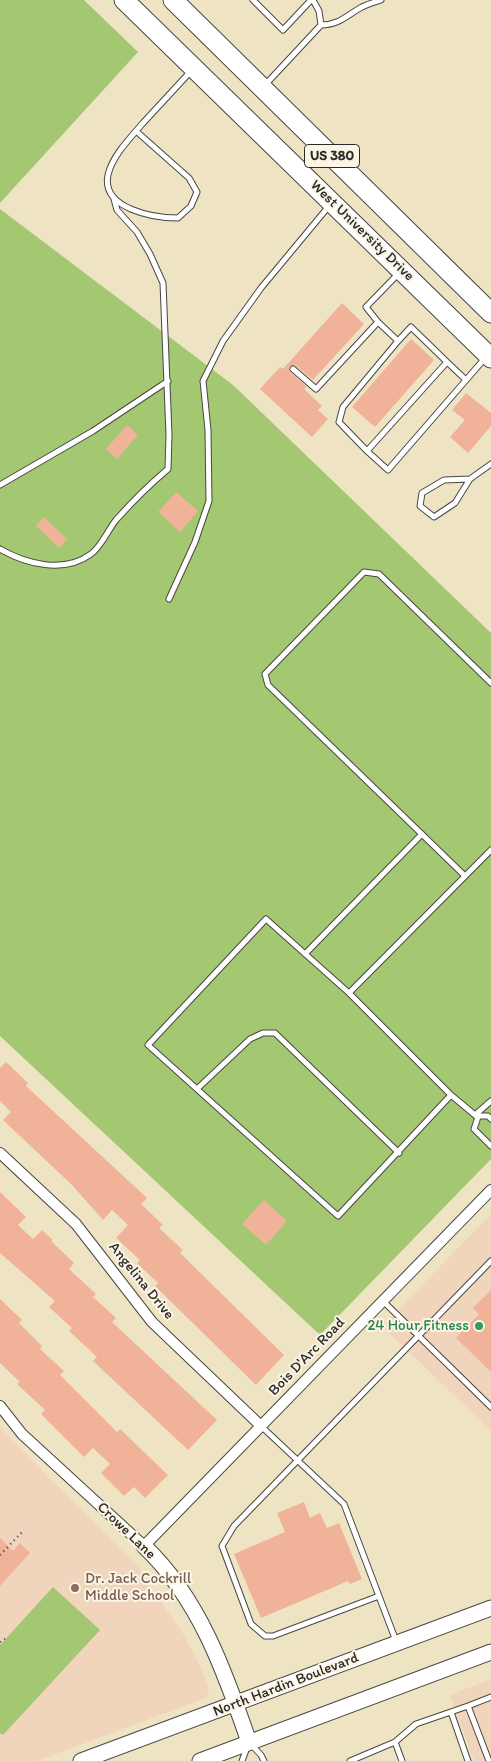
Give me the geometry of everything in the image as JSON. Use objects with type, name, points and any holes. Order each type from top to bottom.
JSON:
[{"type":"highway","name":"West University Drive","points":[[124,0],[489,356]]},
{"type":"highway","name":"West University Drive","points":[[174,0],[491,313]]},
{"type":"main road","name":"Crowe Lane","points":[[144,1546],[165,1570],[200,1622],[210,1641],[249,1742]]},
{"type":"main road","name":"North Hardin Boulevard","points":[[81,1761],[236,1705],[491,1608]]},
{"type":"main road","points":[[200,1761],[491,1652]]},
{"type":"street","name":"Angelina Drive","points":[[0,1153],[76,1224],[152,1322],[261,1426]]},
{"type":"street","name":"Bois D'Arc Road","points":[[144,1546],[491,1190]]},
{"type":"street","name":"Crowe Lane","points":[[0,1406],[22,1434],[144,1546]]},
{"type":"lane","points":[[253,0],[283,30],[312,0],[319,11],[321,25]]},
{"type":"lane","points":[[263,87],[321,25],[332,25],[344,20],[361,8],[381,0]]},
{"type":"lane","points":[[0,549],[15,557],[43,564],[66,565],[92,554],[133,501],[168,469],[170,435],[163,282],[137,232],[118,210],[108,185],[108,173],[119,153],[136,131],[194,68]]},
{"type":"lane","points":[[114,199],[127,207],[164,218],[178,218],[191,206],[197,192],[190,178],[136,131]]},
{"type":"lane","points":[[170,599],[195,542],[209,501],[208,430],[203,381],[223,341],[261,288],[332,202]]},
{"type":"lane","points":[[398,341],[378,322],[366,307],[402,270]]},
{"type":"lane","points":[[293,368],[316,389],[378,322]]},
{"type":"lane","points":[[466,380],[411,328],[343,407],[339,422],[366,451],[388,470],[489,356]]},
{"type":"lane","points":[[366,451],[447,362]]},
{"type":"lane","points":[[0,485],[93,431],[168,381]]},
{"type":"lane","points":[[470,479],[444,480],[422,493],[420,506],[434,517],[455,503],[470,479],[491,464]]},
{"type":"lane","points":[[465,876],[268,685],[266,674],[364,572],[379,574],[491,683]]},
{"type":"lane","points":[[305,954],[422,834]]},
{"type":"lane","points":[[349,993],[491,850]]},
{"type":"lane","points":[[451,1095],[399,1153],[338,1216],[148,1045],[266,919],[349,993],[451,1095],[476,1116],[488,1116],[491,1119]]},
{"type":"lane","points":[[197,1090],[250,1039],[263,1033],[275,1034],[399,1153]]},
{"type":"lane","points":[[491,1101],[476,1116],[474,1129],[491,1146]]},
{"type":"lane","points":[[380,1596],[273,1636],[265,1636],[250,1624],[222,1546],[234,1526],[491,1261]]},
{"type":"lane","points":[[383,1301],[491,1407]]},
{"type":"lane","points":[[261,1426],[344,1504],[348,1510],[397,1644]]},
{"type":"lane","points":[[352,1761],[395,1742],[416,1724],[491,1698]]},
{"type":"lane","points":[[468,1706],[489,1761]]},
{"type":"lane","points":[[451,1712],[468,1761]]},
{"type":"lane","points":[[242,1761],[249,1742],[264,1761]]},
{"type":"lane","points":[[395,1742],[402,1761]]},
{"type":"path","points":[[0,1555],[24,1530]]},
{"type":"path","points":[[0,1642],[6,1638]]},
{"type":"shaded area","points":[[491,1214],[491,1431],[382,1326]]},
{"type":"shaded area","name":"Dr. Jack Cockrill Middle School","points":[[0,1427],[145,1574],[141,1578],[158,1597],[184,1635],[201,1668],[209,1689],[206,1698],[37,1761],[0,1761]]},
{"type":"shaded area","points":[[491,1679],[491,1761],[474,1761],[450,1695]]},
{"type":"green space","points":[[0,0],[84,0],[138,52],[0,203]]},
{"type":"green space","points":[[0,209],[233,385],[491,633],[491,1159],[320,1335],[0,1036]]},
{"type":"green space","points":[[53,1587],[100,1630],[3,1735],[0,1733],[0,1645]]},
{"type":"building","points":[[342,303],[364,324],[313,380],[295,365],[289,368],[290,372],[307,387],[304,389],[322,406],[318,410],[328,419],[312,437],[260,389],[280,367],[283,369]]},
{"type":"building","points":[[411,339],[434,360],[375,427],[352,407]]},
{"type":"building","points":[[466,393],[491,413],[491,426],[468,453],[450,437],[465,420],[452,410]]},
{"type":"building","points":[[127,425],[138,435],[117,459],[106,449]]},
{"type":"building","points":[[176,492],[198,511],[180,532],[158,512]]},
{"type":"building","points":[[44,517],[67,539],[59,548],[36,526]]},
{"type":"building","points":[[6,1062],[28,1083],[26,1086],[147,1198],[141,1204],[163,1225],[159,1228],[183,1250],[180,1253],[284,1355],[256,1385],[155,1286],[158,1283],[137,1263],[140,1260],[116,1238],[128,1225],[112,1210],[103,1220],[72,1185],[3,1120],[11,1112],[0,1101],[0,1068]]},
{"type":"building","points":[[0,1192],[26,1217],[18,1225],[33,1239],[42,1230],[53,1240],[51,1241],[74,1263],[69,1269],[96,1294],[93,1297],[116,1318],[112,1322],[217,1420],[188,1450],[93,1361],[97,1357],[69,1331],[72,1328],[49,1307],[55,1301],[0,1253]]},
{"type":"building","points":[[264,1200],[287,1221],[266,1245],[242,1224]]},
{"type":"building","name":"24 Hour Fitness","points":[[491,1290],[491,1372],[456,1338],[479,1314],[473,1308]]},
{"type":"building","points":[[0,1299],[22,1320],[19,1323],[42,1346],[40,1349],[64,1371],[60,1375],[117,1432],[120,1429],[168,1475],[145,1498],[134,1487],[124,1496],[101,1473],[110,1464],[93,1448],[84,1457],[41,1414],[45,1410],[17,1384],[20,1382],[0,1363]]},
{"type":"building","points":[[304,1502],[310,1518],[320,1513],[327,1528],[339,1523],[362,1579],[350,1584],[348,1581],[261,1618],[234,1554],[285,1532],[277,1513]]},
{"type":"building","points":[[0,1538],[13,1551],[20,1543],[30,1553],[0,1586]]},
{"type":"place","name":"24 Hour Fitness","points":[[479,1326]]},
{"type":"place","name":"Dr. Jack Cockrill Middle School","points":[[75,1588]]}]
